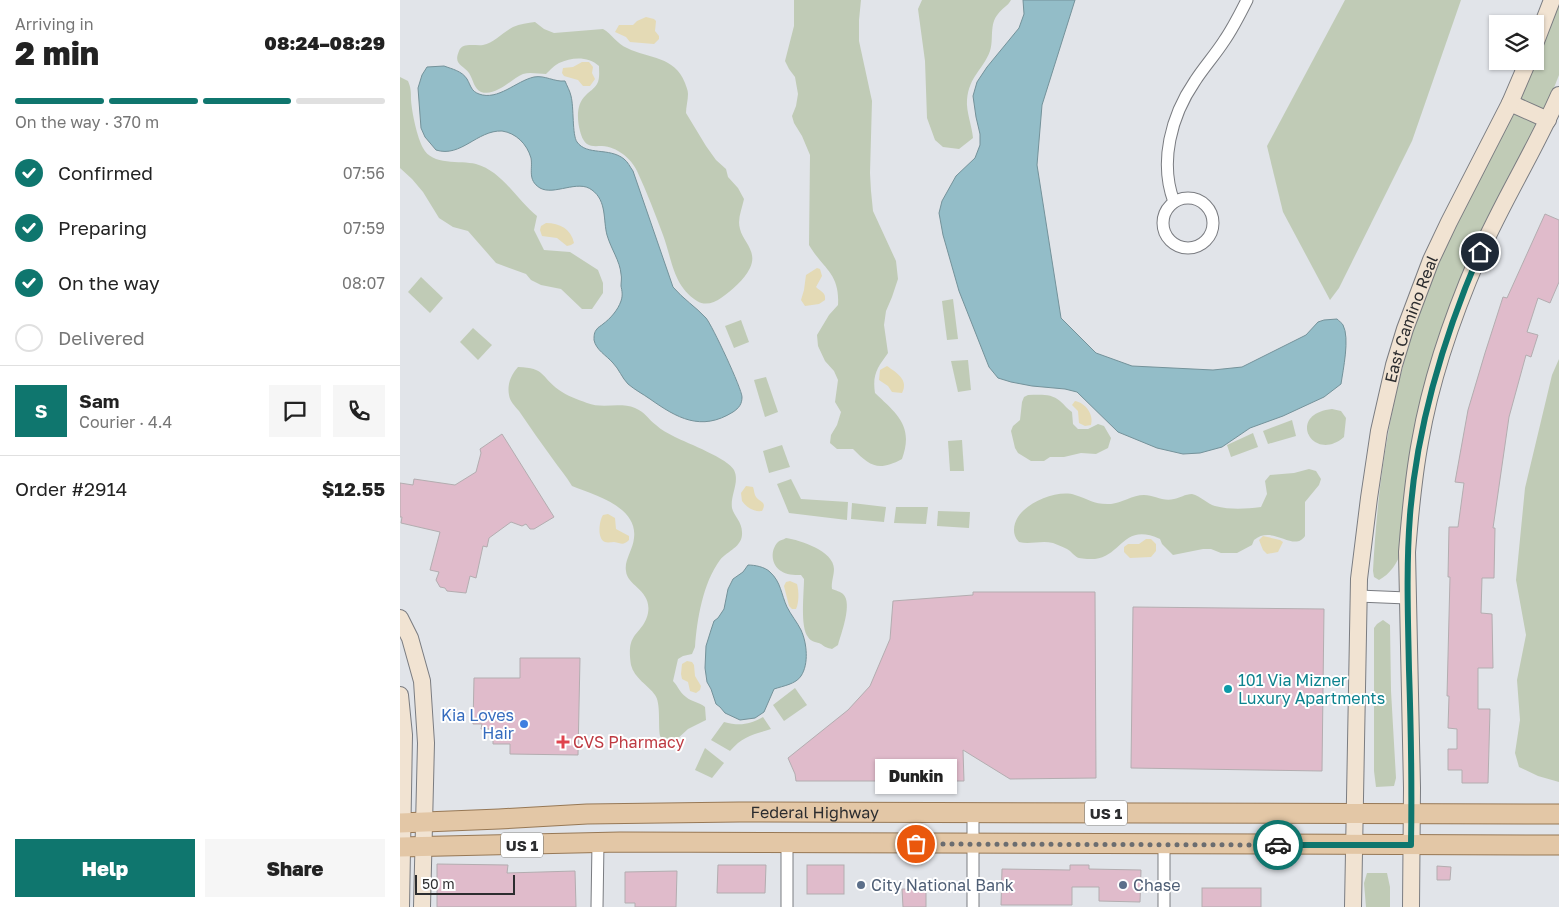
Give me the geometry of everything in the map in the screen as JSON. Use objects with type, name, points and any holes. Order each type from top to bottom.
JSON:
[{"type":"main road","name":"Federal Highway","points":[[401,823],[587,814],[973,812],[1559,814]]},
{"type":"main road","name":"Federal Highway","points":[[401,847],[598,843],[1559,845]]},
{"type":"street","points":[[1174,202],[1167,180],[1167,162],[1169,142],[1175,123],[1183,102],[1194,82],[1237,21],[1247,0]]},
{"type":"street","points":[[1544,21],[1552,0]]},
{"type":"street","name":"East Camino Real","points":[[1353,907],[1358,596],[1361,558],[1379,431],[1394,365],[1405,329],[1431,260],[1510,104],[1524,70]]},
{"type":"street","points":[[1411,907],[1412,814],[1407,598],[1408,552],[1415,475],[1426,410],[1444,344],[1480,252],[1559,95]]},
{"type":"street","points":[[1510,104],[1548,120]]},
{"type":"street","points":[[1190,197],[1198,199],[1210,210],[1214,218],[1212,234],[1200,246],[1192,249],[1183,248],[1169,240],[1163,224],[1164,216],[1174,202],[1181,198],[1190,197]]},
{"type":"street","points":[[1358,596],[1407,598]]},
{"type":"street","points":[[400,618],[410,638],[422,681],[426,743],[422,907]]},
{"type":"street","points":[[400,695],[404,735],[401,907]]},
{"type":"street","points":[[973,812],[973,907]]},
{"type":"street","points":[[597,907],[598,843]]},
{"type":"street","points":[[786,907],[787,844]]},
{"type":"street","points":[[1164,844],[1164,907]]},
{"type":"green space","points":[[794,0],[861,0],[859,41],[872,101],[870,173],[873,211],[896,261],[898,279],[886,311],[884,325],[888,353],[881,362],[874,381],[875,393],[896,414],[905,429],[905,448],[902,459],[887,465],[875,465],[864,460],[853,449],[837,449],[830,443],[831,435],[837,425],[841,412],[835,402],[838,380],[834,371],[825,361],[818,346],[817,335],[829,315],[838,305],[838,294],[833,278],[809,245],[810,155],[792,116],[798,94],[795,77],[785,61],[794,26]]},
{"type":"green space","points":[[922,0],[1011,0],[995,18],[990,51],[970,85],[967,104],[973,138],[959,149],[943,147],[935,140],[927,118],[925,61],[918,9]]},
{"type":"green space","points":[[1345,0],[1461,0],[1412,141],[1339,288],[1330,300],[1283,212],[1267,146]]},
{"type":"green space","points":[[1559,2],[1559,75],[1548,103],[1544,109],[1539,111],[1521,101],[1520,98],[1531,70],[1544,70],[1544,39]]},
{"type":"green space","points":[[535,22],[544,29],[554,33],[603,29],[623,46],[635,52],[660,59],[681,74],[688,93],[686,113],[706,146],[716,160],[726,169],[728,177],[738,188],[744,199],[739,225],[751,252],[752,262],[741,281],[721,298],[709,303],[700,303],[689,295],[674,271],[657,219],[634,166],[627,158],[613,148],[590,146],[583,140],[578,122],[579,107],[583,99],[597,84],[599,66],[590,60],[580,58],[564,61],[557,64],[546,74],[523,74],[498,90],[487,93],[477,89],[469,73],[459,64],[457,56],[463,46],[487,44],[513,27]]},
{"type":"green space","points":[[400,77],[409,83],[412,111],[417,131],[427,154],[440,160],[476,164],[494,173],[537,216],[534,230],[544,250],[570,252],[598,270],[603,283],[603,293],[592,309],[582,309],[561,289],[541,285],[531,280],[526,274],[496,263],[468,231],[453,227],[439,218],[423,192],[400,168]]},
{"type":"green space","points":[[1515,114],[1535,120],[1537,125],[1533,136],[1485,222],[1461,276],[1441,331],[1424,388],[1411,445],[1403,505],[1401,551],[1393,568],[1379,580],[1374,577],[1373,571],[1383,466],[1395,398],[1413,330],[1434,273],[1454,228],[1511,118]]},
{"type":"green space","points":[[421,277],[443,298],[430,313],[408,292]]},
{"type":"green space","points":[[953,299],[958,339],[947,340],[942,301]]},
{"type":"green space","points":[[741,320],[749,342],[734,348],[725,326]]},
{"type":"green space","points":[[473,328],[492,345],[478,360],[460,342]]},
{"type":"green space","points":[[1559,359],[1559,782],[1538,776],[1519,767],[1515,753],[1520,720],[1517,680],[1526,635],[1516,580],[1525,488],[1552,375]]},
{"type":"green space","points":[[968,360],[971,390],[958,392],[951,361]]},
{"type":"green space","points":[[518,367],[538,371],[562,392],[587,403],[593,405],[629,406],[638,410],[662,430],[716,456],[734,470],[736,479],[732,508],[741,525],[742,537],[738,545],[720,560],[709,579],[699,613],[695,647],[692,654],[678,659],[673,681],[684,695],[705,707],[706,720],[688,729],[675,741],[663,740],[660,736],[657,699],[652,691],[635,674],[631,665],[631,643],[647,618],[648,613],[646,599],[630,581],[626,571],[626,563],[634,538],[633,527],[629,518],[622,510],[603,498],[572,486],[510,400],[509,383]]},
{"type":"green space","points":[[766,377],[778,412],[765,417],[754,380]]},
{"type":"green space","points":[[1028,395],[1045,395],[1062,402],[1072,412],[1073,424],[1078,429],[1088,429],[1098,424],[1104,426],[1111,438],[1108,448],[1096,454],[1081,453],[1064,457],[1050,457],[1044,461],[1031,461],[1018,453],[1011,431],[1013,426],[1020,420],[1022,402],[1024,397]]},
{"type":"green space","points":[[1332,409],[1341,411],[1346,418],[1344,437],[1333,444],[1322,445],[1314,441],[1309,435],[1307,427],[1310,419],[1318,413]]},
{"type":"green space","points":[[1292,420],[1296,436],[1268,444],[1263,431]]},
{"type":"green space","points":[[1253,433],[1258,447],[1231,457],[1227,445]]},
{"type":"green space","points":[[962,440],[964,471],[950,471],[948,441]]},
{"type":"green space","points":[[782,445],[790,467],[769,473],[763,451]]},
{"type":"green space","points":[[1309,469],[1316,471],[1321,479],[1319,485],[1305,502],[1305,536],[1295,542],[1268,535],[1254,540],[1252,545],[1237,553],[1221,553],[1211,549],[1203,549],[1173,555],[1162,544],[1160,539],[1148,535],[1138,535],[1130,537],[1104,557],[1089,559],[1077,557],[1067,549],[1053,543],[1019,542],[1014,533],[1015,523],[1022,512],[1043,498],[1060,494],[1075,495],[1096,503],[1111,504],[1140,495],[1170,500],[1192,494],[1215,506],[1232,509],[1255,508],[1261,507],[1267,494],[1265,481],[1270,475],[1294,473]]},
{"type":"green space","points":[[791,479],[801,499],[848,502],[847,520],[789,513],[777,484]]},
{"type":"green space","points":[[852,503],[886,507],[884,522],[851,519]]},
{"type":"green space","points":[[896,507],[928,507],[926,524],[894,523]]},
{"type":"green space","points":[[938,511],[970,512],[969,528],[937,526]]},
{"type":"green space","points":[[786,538],[799,541],[823,552],[833,563],[832,589],[843,594],[846,598],[847,611],[838,645],[832,649],[811,640],[806,632],[803,618],[804,579],[801,575],[783,572],[775,565],[773,553],[775,545]]},
{"type":"green space","points":[[1383,620],[1390,625],[1391,691],[1396,778],[1394,786],[1376,787],[1374,771],[1374,628]]},
{"type":"green space","points":[[795,688],[807,705],[784,721],[773,705]]},
{"type":"green space","points":[[763,717],[771,729],[744,739],[730,751],[711,740],[724,722],[744,724]]},
{"type":"green space","points":[[705,748],[724,763],[712,778],[695,770]]},
{"type":"green space","points":[[1367,873],[1387,873],[1390,887],[1390,907],[1366,907],[1364,883]]},
{"type":"sand","points":[[646,17],[656,21],[655,31],[659,39],[654,44],[630,42],[626,37],[615,32],[619,25],[633,25]]},
{"type":"sand","points":[[582,62],[589,62],[593,67],[592,73],[595,79],[590,86],[583,86],[578,80],[564,76],[562,73],[563,68],[573,67]]},
{"type":"sand","points":[[546,223],[556,224],[564,228],[573,238],[574,243],[567,246],[557,238],[542,236],[541,226]]},
{"type":"sand","points":[[817,268],[820,269],[822,276],[816,287],[824,294],[825,300],[819,304],[805,306],[801,300],[806,275]]},
{"type":"sand","points":[[887,366],[901,377],[904,384],[902,393],[892,392],[888,386],[879,380],[880,370]]},
{"type":"sand","points":[[1075,401],[1083,404],[1088,410],[1092,421],[1091,425],[1085,426],[1079,423],[1078,411],[1072,405]]},
{"type":"sand","points":[[746,486],[753,487],[756,498],[764,505],[762,511],[751,509],[742,501],[741,493]]},
{"type":"sand","points":[[608,514],[615,518],[616,529],[629,536],[627,542],[622,544],[602,540],[600,521],[603,515]]},
{"type":"sand","points":[[1263,536],[1283,542],[1278,552],[1267,554],[1263,550],[1259,540]]},
{"type":"sand","points":[[1146,539],[1151,539],[1156,544],[1156,551],[1151,557],[1130,558],[1124,552],[1124,547],[1128,544],[1139,544]]},
{"type":"sand","points":[[790,581],[797,584],[798,587],[796,609],[792,609],[789,606],[784,586],[786,582]]},
{"type":"sand","points":[[687,661],[692,662],[694,665],[695,676],[701,686],[700,690],[696,693],[690,691],[688,682],[682,679],[682,664]]},
{"type":"water","points":[[1023,0],[1075,0],[1042,105],[1037,165],[1061,318],[1096,353],[1132,366],[1213,370],[1242,367],[1306,335],[1318,322],[1337,319],[1343,325],[1346,338],[1341,384],[1324,397],[1283,416],[1250,428],[1222,447],[1200,453],[1183,454],[1157,448],[1118,432],[1077,392],[1032,386],[998,378],[989,367],[959,291],[943,235],[939,213],[942,201],[956,176],[975,158],[980,145],[980,134],[973,96],[977,82],[1019,28],[1024,14]]},
{"type":"water","points":[[444,66],[462,74],[474,91],[486,95],[500,93],[534,77],[565,81],[571,96],[574,133],[577,142],[586,149],[618,155],[625,160],[633,171],[673,287],[706,318],[732,370],[742,397],[741,404],[737,409],[721,418],[710,421],[690,420],[670,412],[626,382],[615,365],[597,347],[594,340],[596,330],[616,311],[622,295],[620,269],[607,235],[604,211],[597,194],[586,187],[580,186],[552,190],[540,188],[532,178],[531,158],[527,148],[520,140],[507,132],[493,132],[453,150],[436,150],[425,137],[421,128],[418,88],[427,67]]},
{"type":"water","points":[[748,565],[765,569],[774,576],[787,607],[803,635],[806,647],[806,660],[804,671],[799,679],[774,689],[764,712],[755,718],[740,720],[725,713],[716,704],[707,682],[705,668],[706,646],[714,621],[724,609],[728,589],[733,579],[743,572]]},
{"type":"building","points":[[1545,214],[1559,220],[1559,282],[1550,303],[1538,298],[1527,332],[1538,335],[1531,357],[1526,355],[1509,417],[1493,528],[1495,528],[1494,578],[1482,578],[1481,613],[1492,614],[1493,668],[1478,668],[1478,709],[1490,709],[1488,783],[1462,783],[1462,770],[1448,770],[1448,749],[1457,749],[1457,729],[1448,728],[1449,527],[1458,527],[1464,483],[1455,482],[1468,410],[1503,297],[1507,298]]},
{"type":"building","points":[[502,434],[554,517],[534,529],[530,529],[526,524],[522,526],[511,522],[489,538],[487,547],[483,546],[476,578],[470,576],[466,593],[447,591],[445,588],[440,587],[436,580],[439,572],[430,570],[440,532],[401,523],[400,483],[413,485],[414,479],[455,485],[476,472],[481,453],[480,449]]},
{"type":"building","points":[[973,592],[1095,592],[1096,778],[1010,779],[963,750],[964,781],[796,781],[788,758],[848,710],[870,686],[890,639],[893,601],[973,595]]},
{"type":"building","name":"101 Via Mizner Luxury Apartments","points":[[1133,607],[1324,609],[1322,771],[1131,768]]},
{"type":"building","points":[[520,658],[580,658],[578,755],[510,754],[510,744],[493,744],[493,729],[481,729],[482,724],[473,724],[474,678],[520,678]]},
{"type":"building","points":[[437,864],[508,865],[507,873],[575,871],[576,907],[437,907]]},
{"type":"building","points":[[718,865],[766,865],[765,893],[717,893]]},
{"type":"building","points":[[807,865],[844,865],[844,894],[807,894]]},
{"type":"building","points":[[1070,865],[1089,865],[1089,869],[1141,870],[1140,902],[1099,901],[1099,887],[1072,887],[1072,905],[1001,905],[1002,869],[1070,870]]},
{"type":"building","points":[[1437,866],[1451,867],[1450,880],[1437,880]]},
{"type":"building","points":[[677,871],[676,907],[635,907],[635,903],[625,903],[625,872]]},
{"type":"building","points":[[1202,888],[1261,888],[1261,907],[1202,907]]},
{"type":"building","points":[[902,889],[926,889],[926,907],[903,907]]},
{"type":"way so far","points":[[916,844],[1278,845]]},
{"type":"place","name":"101 Via Mizner Luxury Apartments","points":[[1228,689]]},
{"type":"place","name":"Kia Loves Hair","points":[[524,724]]},
{"type":"place","name":"CVS Pharmacy","points":[[563,742]]},
{"type":"place","name":"Dunkin","points":[[916,844]]},
{"type":"place","name":"City National Bank","points":[[861,885]]},
{"type":"place","name":"Chase","points":[[1123,885]]},
{"type":"route","points":[[1278,845],[1411,845],[1412,788],[1407,598],[1410,513],[1420,442],[1434,380],[1444,344],[1480,252]]}]
